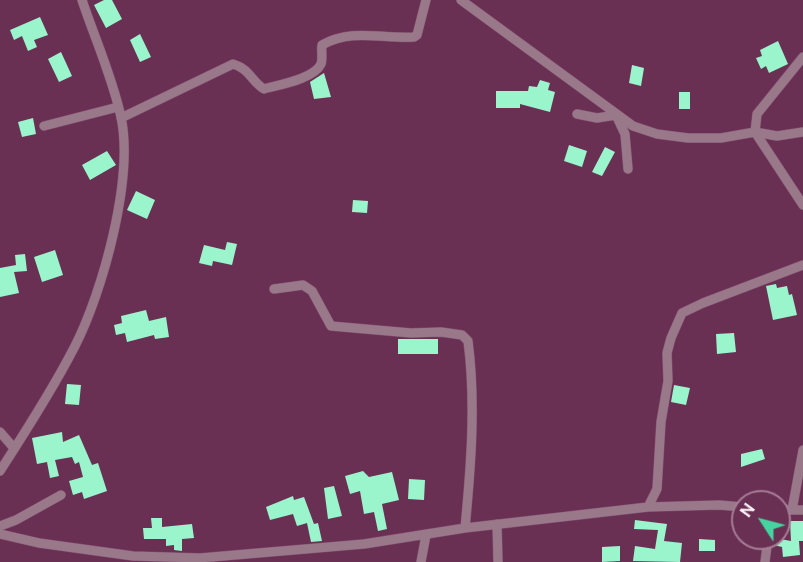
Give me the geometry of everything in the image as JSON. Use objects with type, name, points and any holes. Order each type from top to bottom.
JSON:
[{"type":"street","points":[[0,471],[76,344],[94,299],[120,198],[123,141],[121,118],[106,64],[82,0]]},
{"type":"street","points":[[121,118],[232,63],[250,72],[258,86],[264,89],[298,80],[319,67],[322,62],[322,45],[331,40],[352,34],[414,37],[417,35],[426,0]]},
{"type":"street","points":[[461,0],[633,126],[657,134],[687,138],[721,138],[755,132],[777,136],[803,132]]},
{"type":"street","points":[[803,57],[757,114],[755,132],[803,205]]},
{"type":"street","points":[[44,126],[118,106]]},
{"type":"street","points":[[578,114],[597,118],[616,115]]},
{"type":"street","points":[[616,115],[625,134],[628,169]]},
{"type":"street","points":[[648,507],[657,489],[661,422],[668,381],[668,352],[678,318],[688,309],[803,265]]},
{"type":"street","points":[[274,289],[303,285],[312,291],[331,326],[411,333],[441,332],[462,335],[468,341],[471,365],[471,446],[465,528]]},
{"type":"street","points":[[0,432],[13,447]]},
{"type":"street","points":[[803,450],[792,510],[803,510]]},
{"type":"street","points":[[0,526],[24,516],[61,495]]},
{"type":"street","points":[[0,534],[39,543],[133,556],[200,558],[364,544],[465,528],[648,507],[731,507]]},
{"type":"street","points":[[497,524],[498,562]]},
{"type":"street","points":[[421,562],[426,535]]},
{"type":"building","points":[[104,0],[112,0],[122,19],[106,28],[94,5]]},
{"type":"building","points":[[40,17],[48,35],[34,40],[37,47],[28,51],[22,36],[14,40],[10,30]]},
{"type":"building","points":[[140,34],[151,57],[140,62],[130,40]]},
{"type":"building","points":[[778,41],[788,64],[769,73],[766,66],[761,69],[756,58],[762,56],[760,50]]},
{"type":"building","points":[[61,52],[72,76],[59,82],[48,59]]},
{"type":"building","points":[[632,65],[644,68],[641,86],[629,83]]},
{"type":"building","points":[[324,73],[331,97],[314,99],[310,82]]},
{"type":"building","points":[[540,80],[550,83],[548,90],[555,92],[550,112],[520,104],[520,108],[496,108],[496,91],[528,91],[529,86],[537,87]]},
{"type":"building","points":[[679,92],[690,92],[690,109],[679,109]]},
{"type":"building","points":[[33,118],[36,134],[22,137],[18,122]]},
{"type":"building","points":[[569,145],[587,151],[582,167],[564,161]]},
{"type":"building","points":[[605,147],[615,152],[602,176],[592,172]]},
{"type":"building","points":[[107,151],[116,165],[90,180],[82,165]]},
{"type":"building","points":[[136,191],[155,200],[147,219],[127,210]]},
{"type":"building","points":[[353,200],[368,201],[367,213],[352,212]]},
{"type":"building","points":[[227,242],[237,244],[232,265],[213,261],[212,266],[199,263],[204,245],[225,250]]},
{"type":"building","points":[[55,250],[63,275],[42,282],[34,257]]},
{"type":"building","points":[[25,254],[27,271],[14,272],[19,293],[0,297],[0,268],[16,265],[15,255]]},
{"type":"building","points":[[776,284],[777,288],[787,286],[789,295],[792,294],[797,315],[773,320],[766,286]]},
{"type":"building","points":[[146,310],[149,321],[166,317],[169,337],[155,339],[154,335],[127,342],[125,333],[116,335],[114,325],[122,323],[121,316]]},
{"type":"building","points":[[734,333],[736,352],[717,354],[716,334]]},
{"type":"building","points":[[398,339],[438,339],[438,354],[398,354]]},
{"type":"building","points":[[67,384],[81,385],[79,405],[65,404]]},
{"type":"building","points":[[674,385],[690,388],[686,405],[671,402]]},
{"type":"building","points":[[62,432],[63,442],[79,435],[92,465],[98,463],[107,491],[84,499],[82,492],[73,495],[69,481],[83,477],[79,462],[75,464],[72,457],[55,460],[59,476],[50,478],[47,462],[37,464],[32,438]]},
{"type":"building","points":[[762,449],[765,459],[741,467],[741,454]]},
{"type":"building","points":[[363,471],[369,477],[392,472],[399,500],[382,504],[387,529],[378,531],[374,512],[364,514],[360,491],[350,494],[345,476]]},
{"type":"building","points":[[409,479],[425,480],[424,500],[408,499]]},
{"type":"building","points":[[334,486],[342,516],[328,519],[324,488]]},
{"type":"building","points":[[293,496],[294,500],[304,497],[314,524],[318,523],[322,541],[311,542],[307,523],[297,526],[293,514],[270,520],[266,507]]},
{"type":"building","points":[[151,518],[162,518],[162,527],[192,524],[194,538],[182,539],[182,551],[174,550],[174,545],[166,546],[166,539],[144,539],[143,528],[152,528]]},
{"type":"building","points":[[635,520],[667,524],[664,541],[682,543],[680,562],[633,561],[635,546],[655,549],[658,530],[634,529]]},
{"type":"building","points":[[791,521],[803,521],[803,541],[799,541],[800,555],[783,557],[782,550],[791,550]]},
{"type":"building","points":[[699,539],[715,540],[715,551],[699,551]]},
{"type":"building","points":[[620,546],[620,561],[602,562],[602,547]]}]
